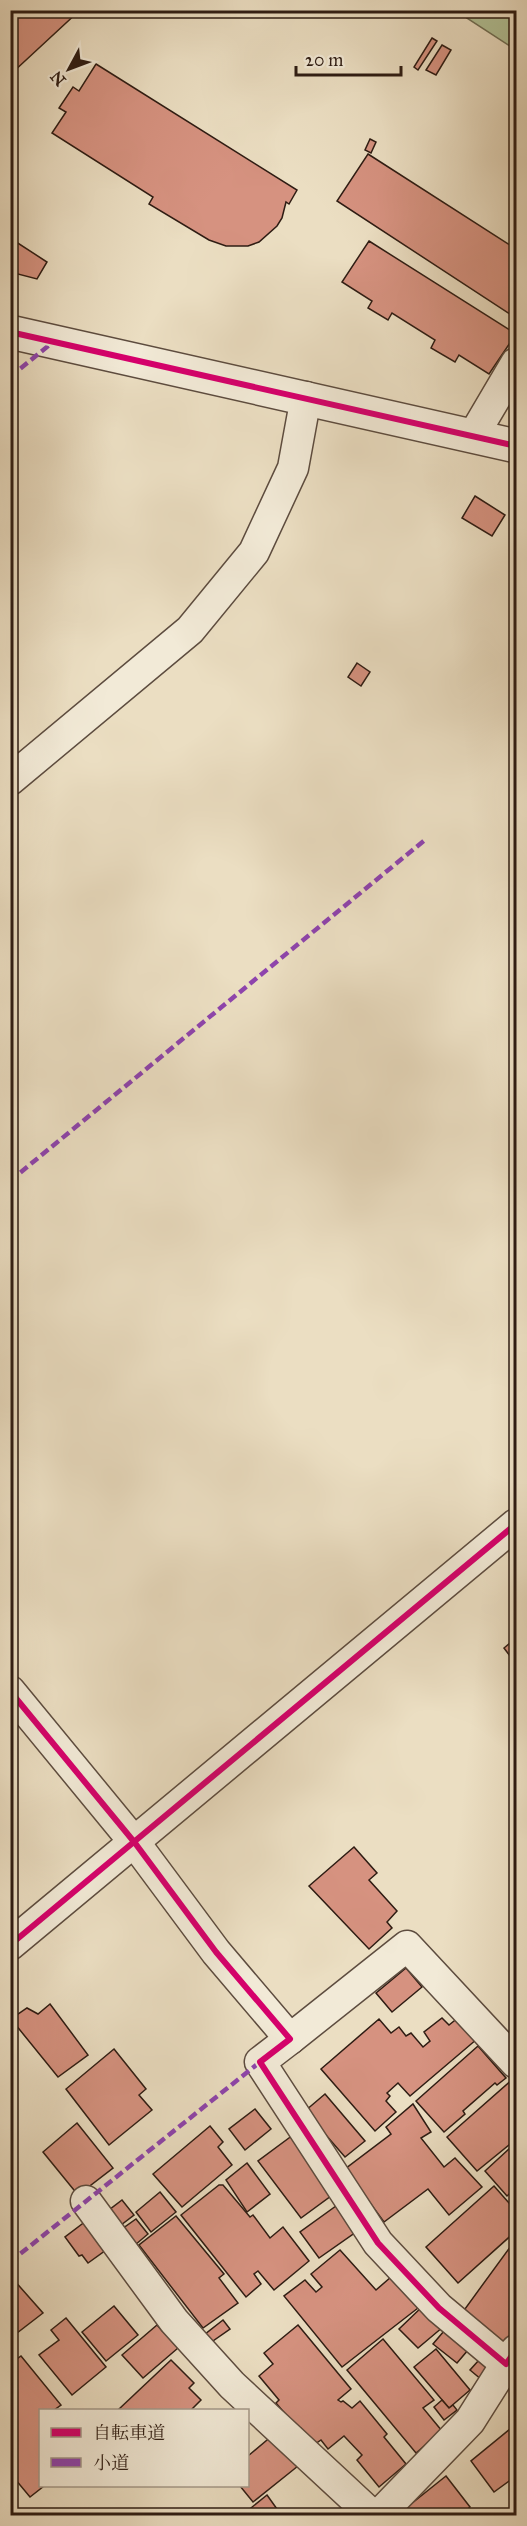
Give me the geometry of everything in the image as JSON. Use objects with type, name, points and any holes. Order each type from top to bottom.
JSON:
[{"type":"street","points":[[10,332],[516,446]]},
{"type":"street","points":[[473,436],[516,363]]},
{"type":"street","points":[[10,780],[190,630],[254,552],[292,468],[306,398]]},
{"type":"street","points":[[10,1945],[516,1524]]},
{"type":"street","points":[[10,1691],[135,1843],[216,1952],[290,2038]]},
{"type":"street","points":[[378,2516],[470,2421],[512,2357],[439,2308],[372,2234],[260,2062],[407,1947],[516,2063]]},
{"type":"street","points":[[86,2201],[174,2321],[232,2385],[373,2516]]},
{"type":"green space","points":[[456,11],[516,11],[516,50]]},
{"type":"building","points":[[10,10],[80,10],[12,73],[10,71]]},
{"type":"building","points":[[432,38],[437,41],[418,70],[414,67]]},
{"type":"building","points":[[442,45],[451,50],[436,75],[426,70]]},
{"type":"building","points":[[96,64],[297,190],[289,204],[286,202],[282,218],[277,226],[259,242],[248,246],[226,246],[209,240],[149,204],[153,197],[52,133],[66,112],[59,108],[73,87],[79,91]]},
{"type":"building","points":[[370,139],[376,142],[371,153],[365,150]]},
{"type":"building","points":[[368,154],[516,249],[516,318],[337,201]]},
{"type":"building","points":[[10,238],[47,262],[37,279],[10,272]]},
{"type":"building","points":[[369,241],[516,334],[489,374],[459,355],[455,362],[431,348],[435,340],[392,313],[388,320],[368,308],[372,301],[342,282]]},
{"type":"building","points":[[475,496],[505,515],[492,536],[462,518]]},
{"type":"building","points":[[357,663],[370,672],[361,686],[348,677]]},
{"type":"building","points":[[516,1638],[516,1664],[504,1648]]},
{"type":"building","points":[[354,1847],[377,1873],[369,1880],[397,1911],[387,1922],[392,1928],[369,1949],[309,1886]]},
{"type":"building","points":[[406,1968],[422,1987],[392,2012],[376,1993]]},
{"type":"building","points":[[50,2004],[88,2055],[58,2077],[11,2019],[27,2008],[38,2014]]},
{"type":"building","points":[[459,2017],[477,2039],[410,2096],[398,2083],[387,2093],[390,2096],[386,2101],[396,2112],[375,2131],[321,2069],[379,2019],[391,2033],[399,2027],[406,2036],[411,2033],[423,2047],[430,2041],[424,2032],[442,2018],[449,2025]]},
{"type":"building","points":[[478,2046],[506,2078],[497,2085],[495,2083],[463,2111],[465,2114],[444,2132],[416,2101]]},
{"type":"building","points":[[114,2049],[146,2089],[139,2095],[152,2110],[109,2145],[66,2089]]},
{"type":"building","points":[[514,2078],[516,2080],[516,2109],[513,2112],[516,2115],[516,2188],[507,2196],[485,2171],[511,2147],[509,2145],[477,2171],[447,2137]]},
{"type":"building","points":[[325,2094],[365,2141],[345,2157],[305,2111]]},
{"type":"building","points":[[413,2104],[431,2132],[421,2138],[444,2167],[455,2158],[482,2187],[449,2215],[428,2189],[384,2222],[345,2169],[391,2134],[386,2127]]},
{"type":"building","points":[[255,2109],[271,2129],[245,2150],[229,2129]]},
{"type":"building","points":[[77,2123],[113,2168],[78,2195],[43,2152]]},
{"type":"building","points":[[210,2126],[223,2142],[218,2147],[232,2165],[182,2207],[153,2174]]},
{"type":"building","points":[[293,2135],[335,2193],[301,2218],[258,2161]]},
{"type":"building","points":[[247,2163],[270,2194],[247,2212],[226,2180]]},
{"type":"building","points":[[219,2185],[223,2185],[250,2217],[253,2215],[270,2238],[283,2227],[309,2261],[274,2290],[258,2271],[254,2274],[261,2284],[246,2297],[181,2215]]},
{"type":"building","points":[[494,2186],[516,2211],[516,2231],[458,2283],[426,2247]]},
{"type":"building","points":[[160,2192],[176,2212],[151,2232],[136,2212]]},
{"type":"building","points":[[122,2200],[134,2215],[121,2225],[109,2210]]},
{"type":"building","points":[[336,2206],[356,2232],[319,2258],[300,2232]]},
{"type":"building","points":[[176,2216],[224,2274],[219,2278],[238,2303],[203,2328],[139,2245]]},
{"type":"building","points":[[136,2219],[148,2234],[135,2245],[122,2229]]},
{"type":"building","points":[[86,2221],[106,2250],[88,2263],[82,2255],[79,2256],[65,2237]]},
{"type":"building","points":[[516,2239],[516,2327],[503,2345],[462,2313]]},
{"type":"building","points":[[340,2250],[376,2290],[391,2277],[418,2308],[342,2367],[284,2296],[305,2280],[316,2292],[322,2287],[311,2274]]},
{"type":"building","points":[[13,2279],[43,2313],[17,2333],[10,2325],[10,2282]]},
{"type":"building","points":[[425,2304],[443,2327],[418,2348],[399,2329]]},
{"type":"building","points":[[114,2306],[138,2335],[106,2361],[82,2332]]},
{"type":"building","points":[[66,2318],[106,2367],[72,2395],[39,2355],[59,2340],[51,2330]]},
{"type":"building","points":[[223,2320],[230,2329],[210,2343],[204,2335]]},
{"type":"building","points":[[157,2325],[178,2348],[143,2378],[122,2355]]},
{"type":"building","points":[[298,2325],[351,2389],[338,2400],[352,2408],[360,2401],[387,2434],[384,2437],[406,2464],[379,2487],[357,2460],[362,2455],[344,2436],[328,2449],[321,2440],[315,2444],[301,2428],[298,2429],[276,2403],[279,2400],[259,2376],[273,2364],[264,2353]]},
{"type":"building","points":[[444,2331],[468,2350],[457,2363],[433,2344]]},
{"type":"building","points":[[383,2339],[434,2400],[423,2408],[442,2431],[416,2453],[347,2370]]},
{"type":"building","points":[[436,2349],[470,2390],[449,2408],[414,2367]]},
{"type":"building","points":[[21,2356],[61,2405],[55,2409],[39,2409],[39,2487],[43,2487],[30,2497],[10,2473],[10,2364]]},
{"type":"building","points":[[171,2360],[194,2383],[189,2388],[201,2400],[192,2409],[119,2409]]},
{"type":"building","points":[[479,2360],[491,2370],[482,2380],[470,2370]]},
{"type":"building","points":[[442,2400],[449,2408],[453,2405],[457,2410],[444,2420],[434,2407]]},
{"type":"building","points":[[515,2425],[516,2476],[494,2492],[471,2461]]},
{"type":"building","points":[[273,2435],[298,2466],[253,2502],[241,2487],[249,2487],[249,2455]]},
{"type":"building","points":[[446,2476],[470,2507],[460,2516],[396,2516]]},
{"type":"building","points":[[267,2495],[282,2516],[241,2516]]},
{"type":"marked path","points":[[10,377],[53,342]]},
{"type":"marked path","points":[[10,1181],[426,839]]},
{"type":"marked path","points":[[10,2262],[260,2062]]},
{"type":"cycle path","points":[[10,332],[516,446]]},
{"type":"cycle path","points":[[10,1945],[516,1524]]},
{"type":"cycle path","points":[[10,1691],[135,1843],[216,1952],[290,2039],[260,2062],[378,2243],[439,2308],[506,2364],[516,2350]]}]
